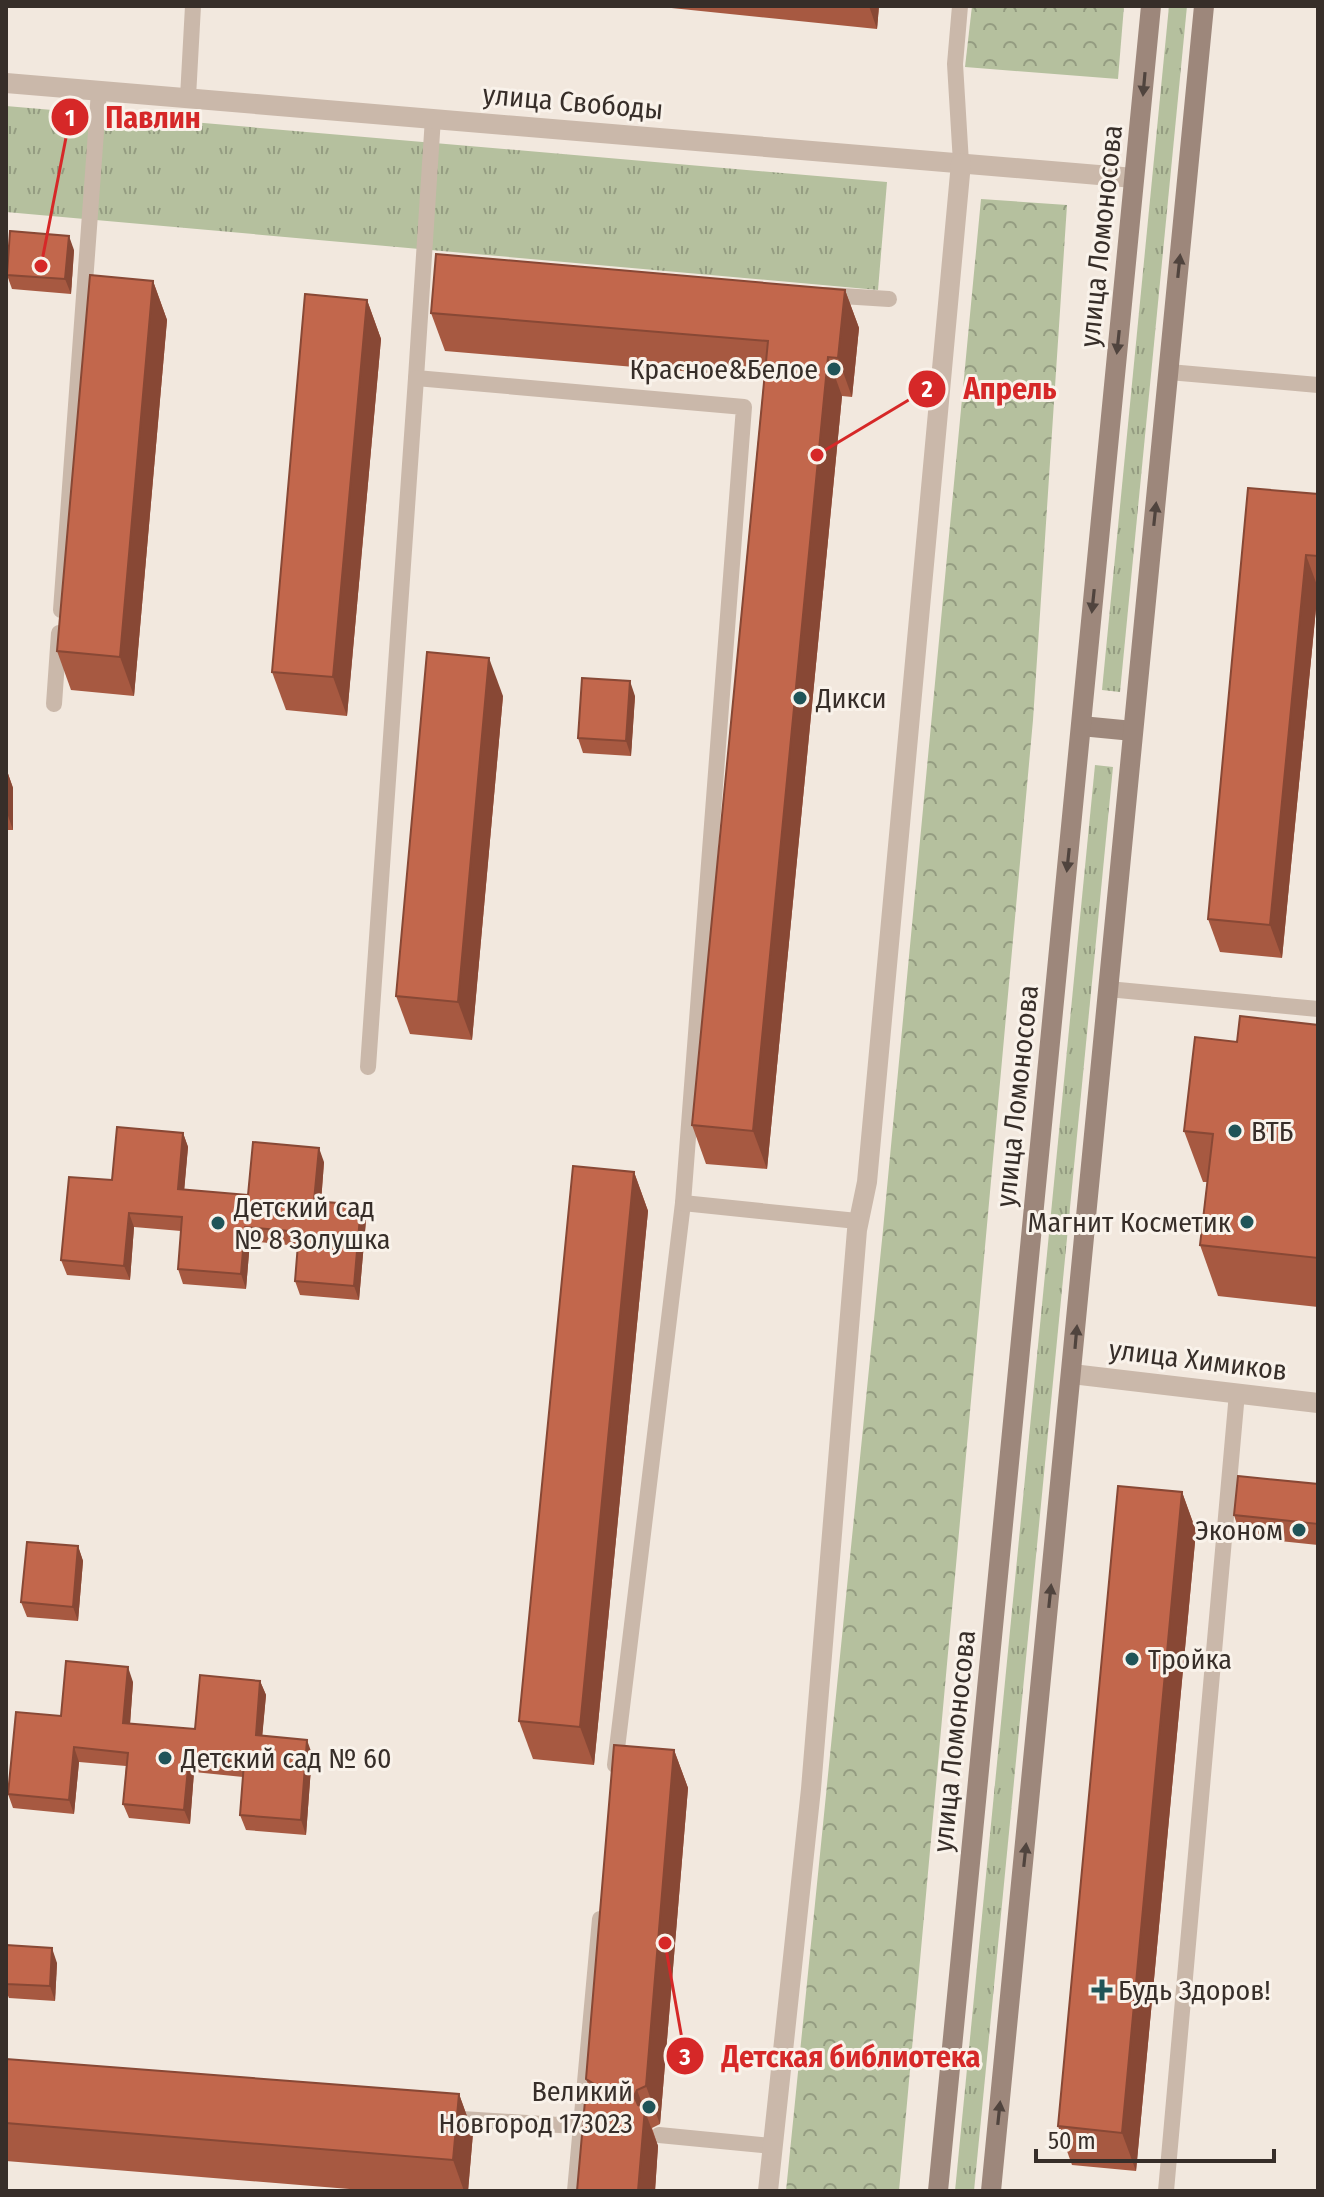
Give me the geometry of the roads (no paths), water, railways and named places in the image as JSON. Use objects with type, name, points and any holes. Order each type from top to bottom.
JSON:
[{"type":"main road","name":"улица Ломоносова","points":[[938,2191],[1151,6]]},
{"type":"main road","points":[[991,2191],[1204,6]]},
{"type":"main road","points":[[1081,726],[1133,731]]},
{"type":"street","name":"улица Свободы","points":[[6,83],[1134,178]]},
{"type":"street","points":[[768,2191],[811,1789],[857,1221],[867,1182],[961,163]]},
{"type":"street","name":"улица Химиков","points":[[1072,1374],[1318,1403]]},
{"type":"lane","points":[[188,97],[193,6]]},
{"type":"lane","points":[[960,6],[955,64],[961,163]]},
{"type":"lane","points":[[54,704],[99,91]]},
{"type":"lane","points":[[368,1067],[416,378],[432,264],[433,118]]},
{"type":"lane","points":[[811,293],[889,299]]},
{"type":"lane","points":[[1169,372],[1318,385]]},
{"type":"lane","points":[[416,378],[744,407],[683,1203],[614,1780]]},
{"type":"lane","points":[[1108,989],[1318,1009]]},
{"type":"lane","points":[[683,1203],[857,1221]]},
{"type":"lane","points":[[1166,2191],[1237,1393]]},
{"type":"lane","points":[[575,2191],[601,1906]]},
{"type":"lane","points":[[435,2117],[599,2128]]},
{"type":"lane","points":[[659,2135],[772,2146]]},
{"type":"place","name":"Павлин","points":[[41,266]]},
{"type":"place","name":"Красное&Белое","points":[[834,369]]},
{"type":"place","name":"Апрель","points":[[817,455]]},
{"type":"place","name":"Дикси","points":[[800,698]]},
{"type":"place","name":"ВТБ","points":[[1235,1131]]},
{"type":"place","name":"Магнит Косметик","points":[[1247,1222]]},
{"type":"place","name":"Детский сад № 8 Золушка","points":[[218,1223]]},
{"type":"place","name":"Эконом","points":[[1299,1530]]},
{"type":"place","name":"Тройка","points":[[1132,1659]]},
{"type":"place","name":"Детский сад № 60","points":[[165,1758]]},
{"type":"place","name":"Детская библиотека","points":[[665,1943]]},
{"type":"place","name":"Будь Здоров!","points":[[1102,1990]]},
{"type":"place","name":"Великий Новгород 173023","points":[[649,2107]]}]
